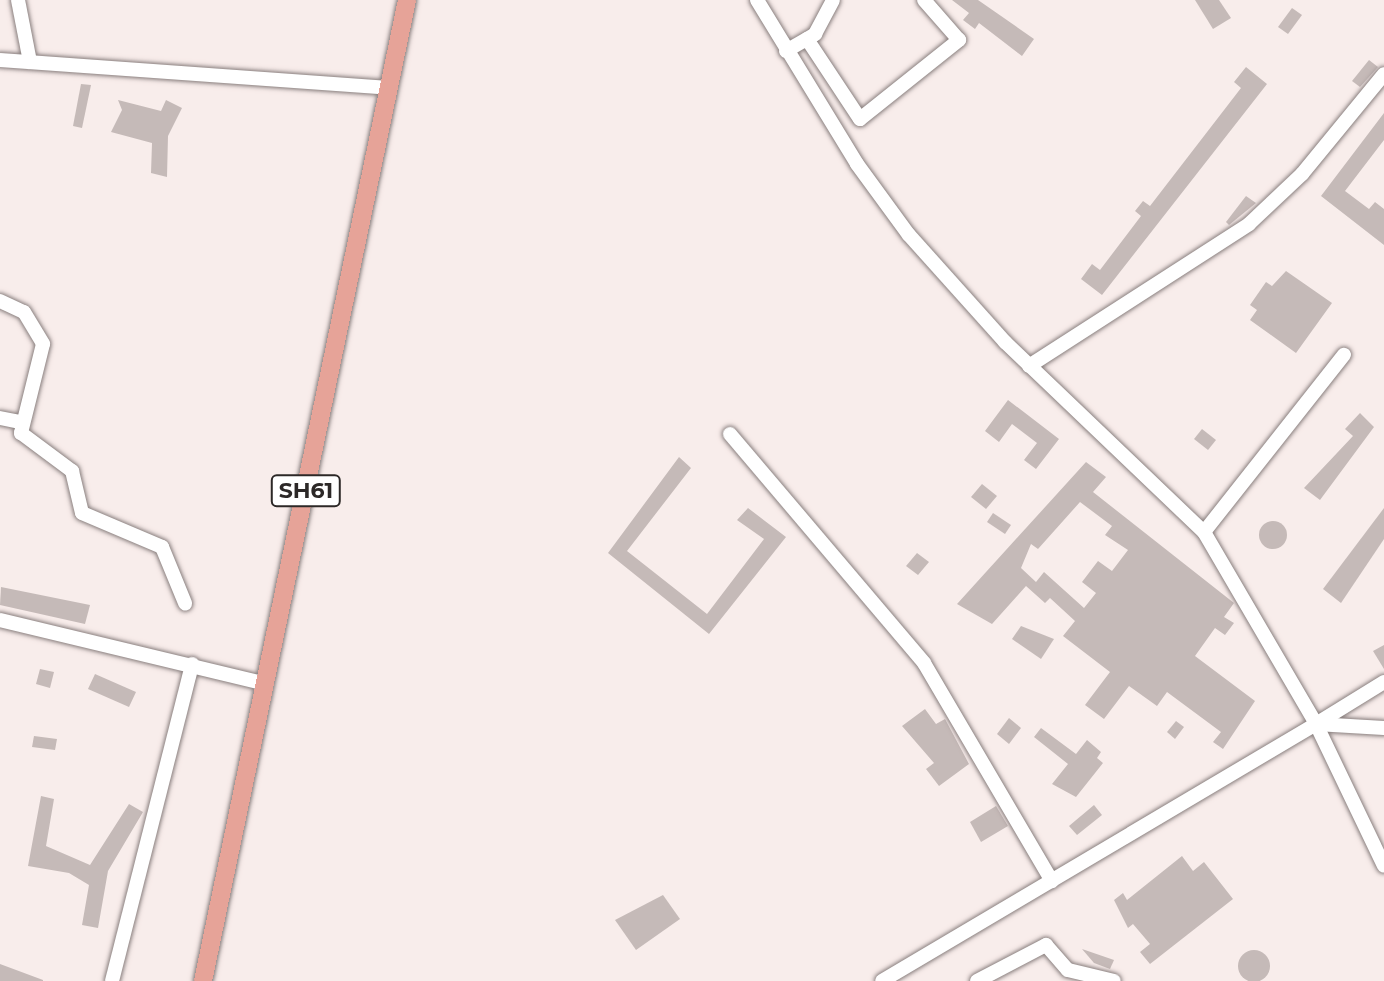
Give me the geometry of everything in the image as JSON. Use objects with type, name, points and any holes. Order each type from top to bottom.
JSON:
[{"type":"main road","name":"SH61","points":[[203,981],[407,0]]},
{"type":"street","points":[[18,0],[30,62]]},
{"type":"street","points":[[757,0],[786,51],[909,235],[1029,366],[1204,532],[1316,724],[1384,866]]},
{"type":"street","points":[[786,51],[807,39],[833,0]]},
{"type":"street","points":[[807,39],[860,119],[959,40],[924,0]]},
{"type":"street","points":[[0,60],[389,88]]},
{"type":"street","points":[[1029,366],[1249,224],[1302,174],[1384,74]]},
{"type":"street","points":[[1,302],[24,312],[43,344],[44,364],[21,422],[27,443],[72,471],[82,513],[162,547],[185,603]]},
{"type":"street","points":[[1204,532],[1344,355]]},
{"type":"street","points":[[0,418],[21,422]]},
{"type":"street","points":[[730,434],[924,663],[1052,881]]},
{"type":"street","points":[[0,620],[266,684]]},
{"type":"street","points":[[112,981],[192,664]]},
{"type":"street","points":[[882,981],[1384,682]]},
{"type":"street","points":[[1316,724],[1384,728]]},
{"type":"street","points":[[977,981],[1046,945],[1068,970],[1114,981]]},
{"type":"building","points":[[952,0],[978,0],[1034,39],[1022,56],[979,23],[975,29],[963,20],[969,13]]},
{"type":"building","points":[[1195,0],[1219,0],[1231,18],[1213,29]]},
{"type":"building","points":[[1292,8],[1302,15],[1288,34],[1278,27]]},
{"type":"building","points":[[1369,60],[1378,67],[1360,87],[1352,81]]},
{"type":"building","points":[[1246,67],[1267,84],[1102,295],[1081,279],[1092,264],[1100,270],[1141,216],[1135,211],[1143,201],[1150,206],[1241,88],[1234,82]]},
{"type":"building","points":[[81,84],[91,85],[82,128],[73,126]]},
{"type":"building","points":[[118,100],[161,111],[166,100],[182,108],[168,136],[167,177],[151,173],[152,143],[111,132],[122,110]]},
{"type":"building","points":[[1384,113],[1384,140],[1345,191],[1369,209],[1375,202],[1384,209],[1384,245],[1321,196]]},
{"type":"building","points":[[1246,196],[1256,203],[1229,225],[1226,222]]},
{"type":"building","points":[[1286,271],[1332,303],[1296,353],[1250,320],[1257,310],[1250,305],[1266,282],[1272,286]]},
{"type":"building","points":[[1008,400],[1059,439],[1036,469],[1024,460],[1037,443],[1012,424],[999,442],[985,431]]},
{"type":"building","points":[[1360,413],[1374,427],[1320,500],[1304,488],[1353,436],[1345,429]]},
{"type":"building","points":[[1202,429],[1216,440],[1208,450],[1194,439]]},
{"type":"building","points":[[679,457],[691,468],[627,551],[707,614],[764,539],[737,520],[748,508],[786,537],[709,634],[608,553]]},
{"type":"building","points":[[1086,462],[1106,477],[1093,492],[1234,603],[1224,617],[1234,623],[1225,635],[1215,628],[1195,656],[1255,701],[1223,749],[1213,742],[1221,732],[1167,692],[1157,706],[1129,686],[1104,719],[1085,705],[1110,672],[1063,636],[1075,621],[1050,598],[1045,603],[1026,586],[992,624],[957,604]],"holes":[[[1080,502],[1112,526],[1105,535],[1128,550],[1112,571],[1098,561],[1082,582],[1096,593],[1084,608],[1044,572],[1036,582],[1021,568],[1031,544],[1038,549]]]},
{"type":"building","points":[[982,484],[997,496],[986,509],[971,497]]},
{"type":"building","points":[[1384,508],[1384,539],[1341,603],[1323,589]]},
{"type":"building","points":[[993,513],[1011,525],[1005,534],[987,522]]},
{"type":"building","points":[[1273,521],[1283,525],[1287,535],[1283,545],[1273,549],[1263,545],[1259,535],[1263,525]]},
{"type":"building","points":[[917,553],[929,562],[918,575],[906,566]]},
{"type":"building","points":[[1,587],[90,605],[85,624],[0,605]]},
{"type":"building","points":[[1021,626],[1054,639],[1041,659],[1012,639]]},
{"type":"building","points":[[1384,645],[1384,669],[1373,651]]},
{"type":"building","points":[[40,669],[54,672],[50,688],[36,684]]},
{"type":"building","points":[[95,674],[136,692],[129,707],[88,689]]},
{"type":"building","points":[[925,709],[936,724],[945,719],[969,764],[939,786],[926,769],[934,763],[902,726]]},
{"type":"building","points":[[1009,718],[1021,728],[1009,744],[997,734]]},
{"type":"building","points":[[1176,721],[1184,727],[1175,739],[1167,732]]},
{"type":"building","points":[[1041,728],[1076,754],[1087,740],[1101,752],[1097,758],[1103,763],[1076,797],[1052,784],[1068,764],[1034,737]]},
{"type":"building","points":[[34,736],[57,739],[55,750],[32,747]]},
{"type":"building","points":[[41,796],[54,799],[46,846],[90,865],[129,804],[143,812],[108,871],[98,928],[82,925],[89,885],[69,873],[28,866]]},
{"type":"building","points":[[1094,805],[1102,815],[1077,835],[1069,826]]},
{"type":"building","points":[[996,806],[1008,826],[981,842],[970,822]]},
{"type":"building","points":[[1182,856],[1193,871],[1204,862],[1233,899],[1150,964],[1140,952],[1150,944],[1133,924],[1128,928],[1114,900],[1123,893],[1127,900]]},
{"type":"building","points":[[663,895],[680,919],[636,950],[615,920]]},
{"type":"building","points":[[1082,949],[1114,960],[1110,969],[1094,963]]},
{"type":"building","points":[[1254,950],[1265,955],[1270,966],[1265,977],[1254,982],[1243,977],[1238,966],[1243,955]]},
{"type":"building","points":[[0,964],[43,980],[43,981],[0,981]]}]
